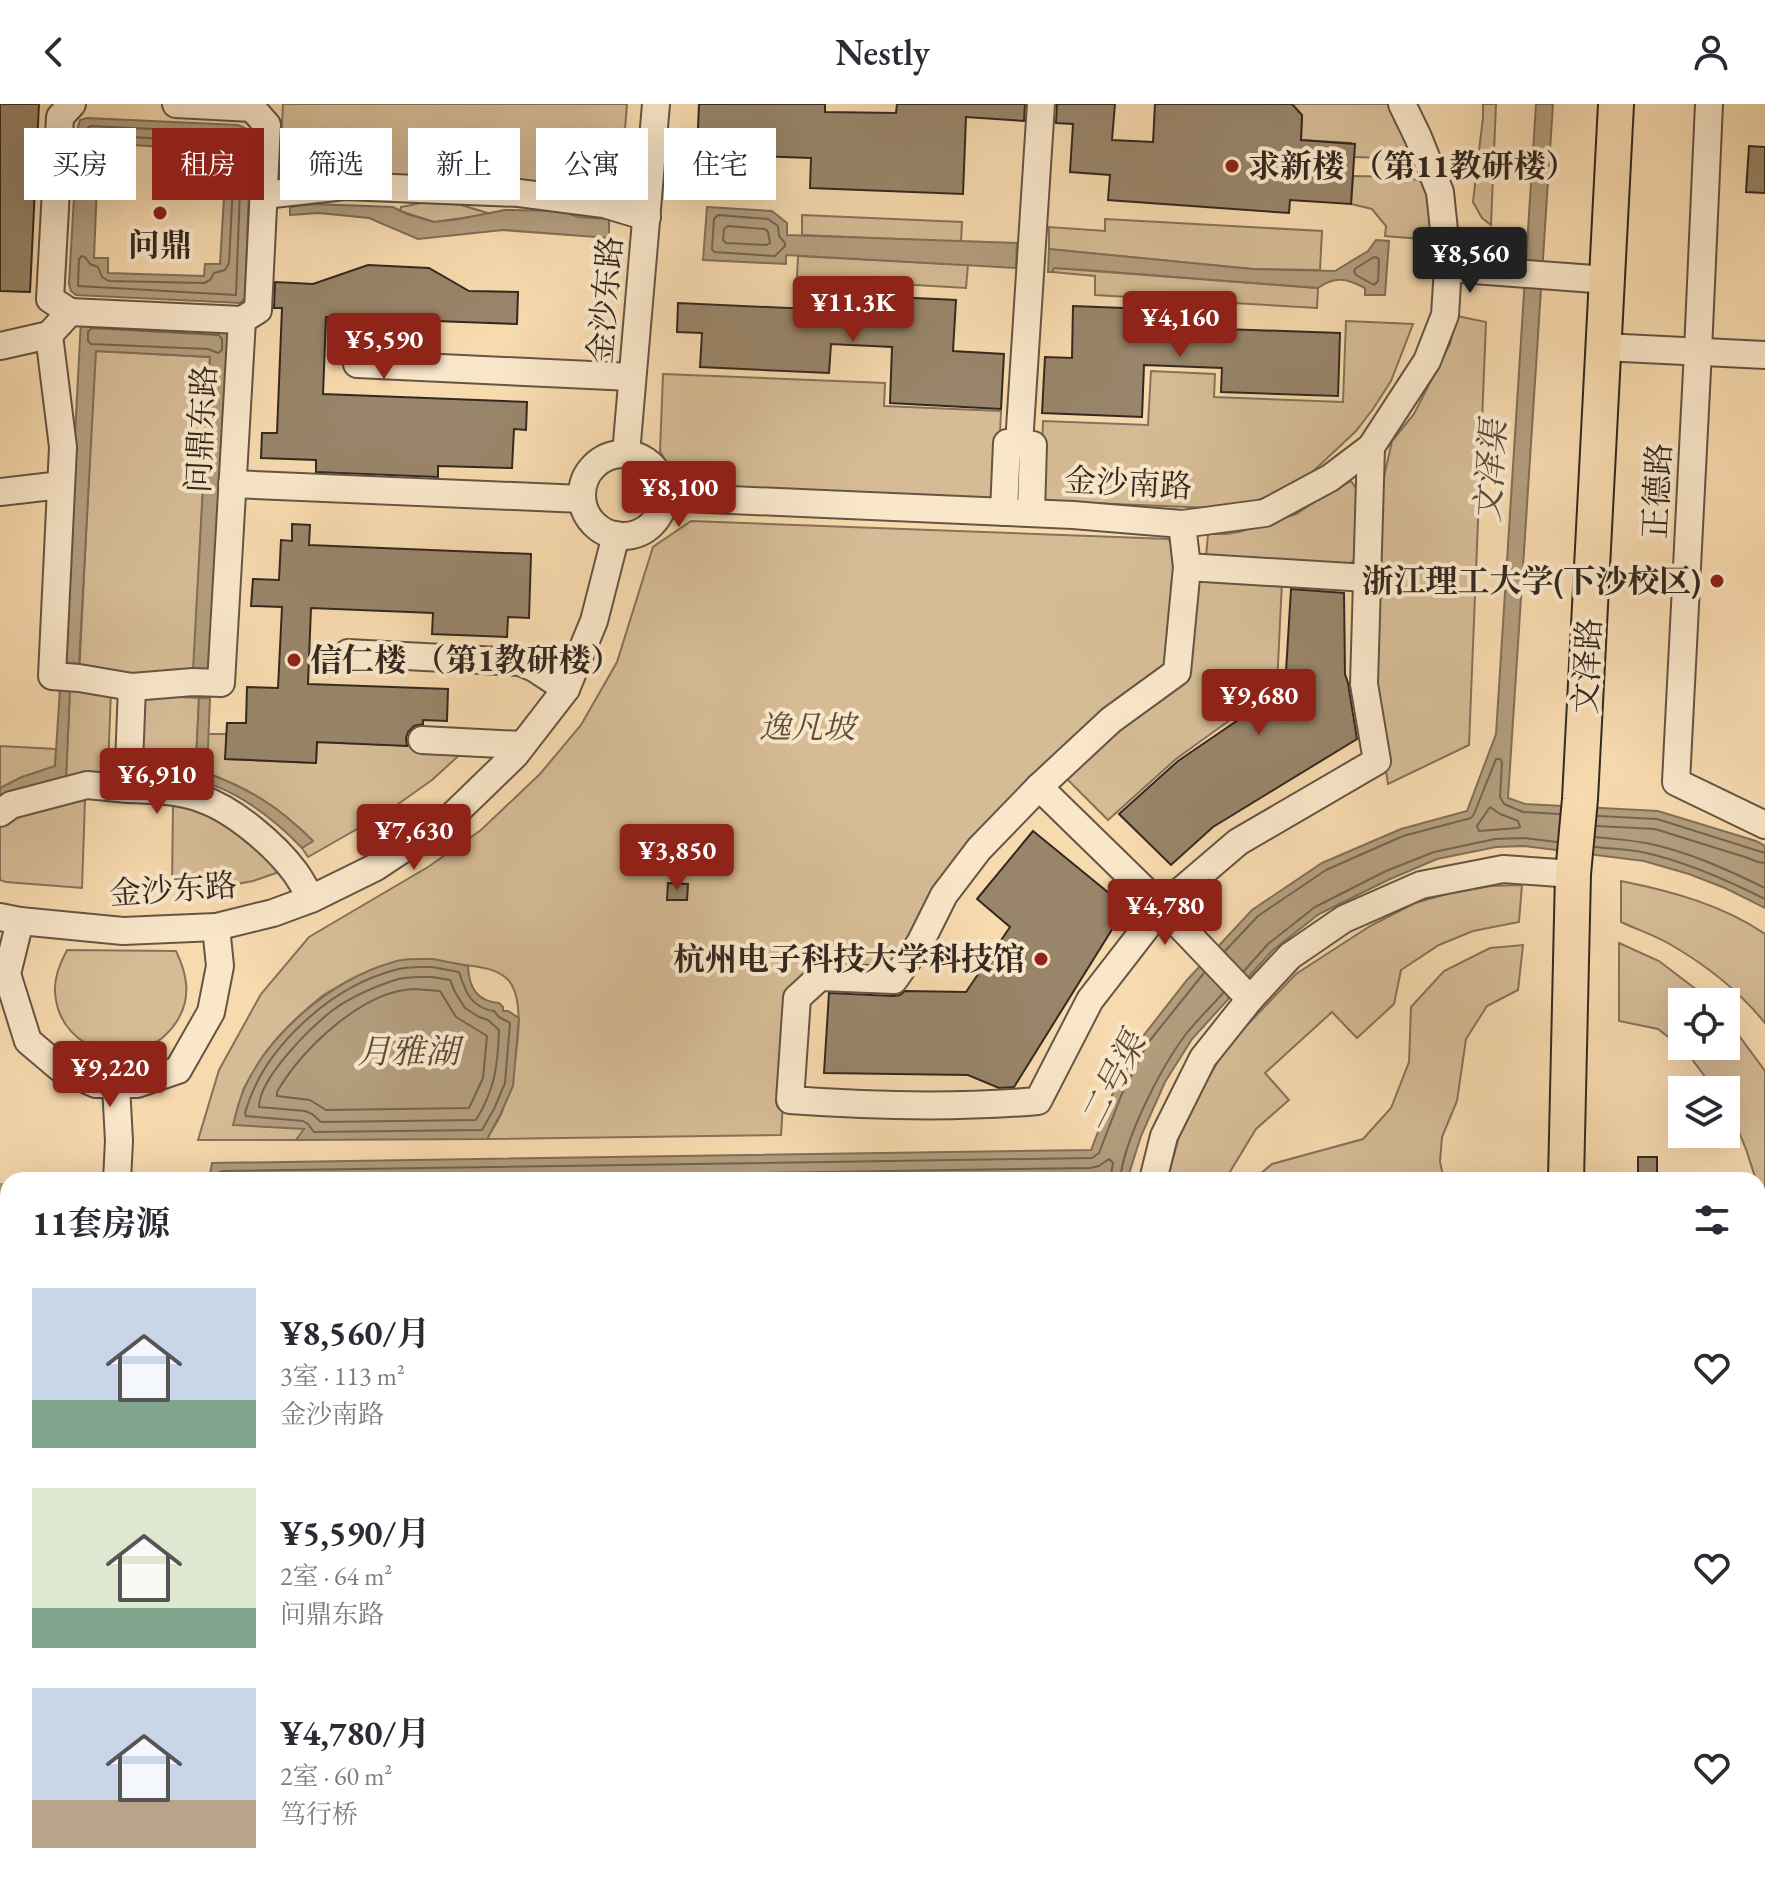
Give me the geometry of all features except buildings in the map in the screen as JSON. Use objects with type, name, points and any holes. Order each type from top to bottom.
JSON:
[{"type":"main road","name":"文泽路","points":[[1566,1172],[1574,870],[1616,104]]},
{"type":"street","points":[[72,104],[60,117],[50,299],[70,312],[242,320]]},
{"type":"street","points":[[176,104],[252,106]]},
{"type":"street","name":"金沙东路","points":[[626,454],[656,104]]},
{"type":"street","points":[[1019,444],[1041,104]]},
{"type":"street","name":"金沙南路","points":[[664,497],[1031,513],[1182,524],[1265,513],[1330,478],[1371,447],[1427,361],[1445,315],[1448,268],[1440,192],[1402,104]]},
{"type":"street","name":"正德路","points":[[1709,104],[1676,782],[1765,825]]},
{"type":"street","name":"问鼎东路","points":[[252,106],[267,125],[264,195]]},
{"type":"street","points":[[264,195],[345,186],[519,193],[604,204],[647,217]]},
{"type":"street","name":"问鼎东路","points":[[132,687],[221,683],[242,320],[258,310],[264,200]]},
{"type":"street","points":[[1448,268],[1607,280]]},
{"type":"street","points":[[0,346],[49,335],[70,312]]},
{"type":"street","points":[[49,335],[63,447],[52,676],[132,687],[128,789]]},
{"type":"street","points":[[1603,347],[1765,355]]},
{"type":"street","points":[[357,364],[632,377]]},
{"type":"street","points":[[1004,512],[1007,443],[1033,445],[1031,513]]},
{"type":"street","points":[[1182,524],[1187,567],[1177,672],[1111,720],[1039,787],[979,849],[944,895],[920,943],[894,980],[820,977],[797,998],[790,1100],[919,1105],[1038,1101],[1090,1000],[1162,907],[1238,842],[1377,761],[1364,684],[1371,447]]},
{"type":"street","points":[[626,454],[646,461],[656,471],[663,483],[664,497],[661,511],[654,522],[643,531],[630,535],[603,531],[592,523],[582,499],[588,473],[596,463],[626,454]]},
{"type":"street","points":[[232,484],[582,499]]},
{"type":"street","points":[[0,492],[61,485]]},
{"type":"street","name":"金沙东路","points":[[10,919],[123,931],[216,927],[273,913],[311,899],[376,867],[450,818],[515,755],[566,689],[594,621],[616,535]]},
{"type":"street","points":[[1187,567],[1367,578]]},
{"type":"street","points":[[348,653],[520,662],[566,689]]},
{"type":"street","points":[[422,740],[522,745]]},
{"type":"street","points":[[0,813],[11,805],[87,785],[174,791],[204,799],[254,829],[294,871],[311,899]]},
{"type":"street","points":[[1039,787],[1162,907],[1247,996]]},
{"type":"street","points":[[1155,1172],[1164,1136],[1203,1058],[1247,996],[1290,956],[1344,919],[1421,885],[1503,869],[1574,870]]},
{"type":"street","points":[[10,919],[7,974],[28,1041],[60,1068],[96,1084],[116,1085],[137,1084],[178,1070],[211,1012],[220,966],[216,927]]},
{"type":"street","points":[[116,1085],[117,1172]]},
{"type":"green space","points":[[283,104],[627,104],[625,128],[536,128],[536,190],[520,189],[520,128],[408,128],[408,186],[392,185],[392,128],[282,128]]},
{"type":"green space","points":[[1292,104],[1390,104],[1414,159],[1354,157],[1351,143],[1301,140],[1302,115]]},
{"type":"green space","points":[[1483,104],[1496,104],[1491,225],[1482,218],[1473,202]]},
{"type":"green space","points":[[1353,176],[1426,181],[1445,241],[1385,236],[1386,226],[1372,209],[1351,204]]},
{"type":"green space","points":[[444,200],[491,214],[434,222],[400,211],[401,207]]},
{"type":"green space","points":[[802,215],[962,222],[961,242],[802,235]]},
{"type":"green space","points":[[1105,219],[1322,231],[1320,270],[1252,269],[1049,249],[1049,227],[1105,231]]},
{"type":"green space","points":[[798,256],[968,265],[966,288],[797,278]]},
{"type":"green space","points":[[1053,268],[1318,288],[1317,308],[1095,295],[1095,276],[1053,272]]},
{"type":"green space","points":[[1457,316],[1486,322],[1469,745],[1388,784],[1374,689],[1383,481],[1392,441],[1414,414],[1450,344]]},
{"type":"green space","points":[[1346,321],[1413,324],[1391,381],[1373,409],[1356,431],[1306,478],[1275,494],[1243,505],[1212,508],[1040,501],[1043,421],[1148,425],[1151,371],[1215,374],[1214,397],[1343,402]]},
{"type":"green space","points":[[95,351],[210,357],[193,682],[79,678]]},
{"type":"green space","points":[[663,374],[885,383],[884,406],[1001,411],[997,500],[679,486],[660,451]]},
{"type":"green space","points":[[1351,481],[1360,494],[1357,558],[1347,566],[1206,557],[1208,534],[1239,532],[1296,514]]},
{"type":"green space","name":"逸凡坡","points":[[691,521],[1169,539],[1179,563],[1172,656],[1151,683],[1112,709],[895,967],[790,991],[781,1135],[487,1139],[502,1112],[514,1063],[519,1022],[513,988],[505,977],[491,970],[416,960],[372,970],[326,994],[291,1024],[265,1053],[243,1090],[305,1129],[296,1140],[198,1140],[219,1070],[261,994],[309,937],[428,867],[481,830],[540,774],[581,725],[617,662],[653,547]]},
{"type":"green space","points":[[1196,578],[1282,581],[1277,686],[1176,759],[1108,820],[1064,776],[1110,734],[1183,678]]},
{"type":"green space","points":[[70,689],[111,691],[108,768],[66,778]]},
{"type":"green space","points":[[140,695],[199,698],[195,782],[149,779],[138,771]]},
{"type":"green space","points":[[208,734],[226,734],[226,759],[316,763],[317,742],[467,748],[432,780],[387,812],[308,857],[302,848],[312,840],[288,818],[264,800],[207,773]]},
{"type":"green space","points":[[0,746],[56,749],[55,767],[22,777],[0,788]]},
{"type":"green space","points":[[85,800],[82,888],[0,880],[0,825],[41,808]]},
{"type":"green space","points":[[173,804],[201,810],[240,834],[279,872],[253,881],[199,891],[172,888]]},
{"type":"green space","points":[[1621,881],[1696,900],[1732,915],[1765,934],[1765,1023],[1740,996],[1740,988],[1732,988],[1667,942],[1621,922]]},
{"type":"green space","points":[[1522,885],[1519,922],[1473,931],[1439,945],[1401,970],[1394,1004],[1357,1038],[1332,1012],[1265,1073],[1289,1100],[1256,1129],[1230,1172],[1169,1172],[1179,1137],[1226,1047],[1296,974],[1370,926],[1415,903],[1491,886]]},
{"type":"green space","points":[[1619,943],[1659,961],[1694,988],[1668,988],[1668,1037],[1658,1029],[1619,1021]]},
{"type":"green space","points":[[1523,945],[1518,990],[1487,1006],[1466,1039],[1457,1101],[1442,1137],[1442,1172],[1262,1172],[1272,1164],[1363,1139],[1391,1108],[1409,1062],[1411,1007],[1444,971],[1490,948]]},
{"type":"green space","points":[[67,950],[176,951],[186,986],[185,1003],[177,1021],[162,1038],[145,1048],[125,1052],[105,1051],[87,1044],[71,1031],[60,1014],[55,992],[58,970]]},
{"type":"green space","points":[[1740,1037],[1765,1071],[1765,1172],[1753,1172],[1740,1134],[1740,1076],[1704,1076],[1692,1060],[1740,1060]]},
{"type":"water","points":[[1536,104],[1553,104],[1508,798],[1525,804],[1658,811],[1756,841],[1765,846],[1765,908],[1689,874],[1644,861],[1524,846],[1496,847],[1437,859],[1319,914],[1273,950],[1192,1039],[1165,1082],[1141,1136],[1130,1172],[210,1172],[212,1163],[1091,1150],[1113,1093],[1140,1040],[1187,980],[1252,910],[1322,863],[1401,829],[1467,811],[1496,734]]},
{"type":"water","points":[[87,118],[238,125],[245,128],[152,128],[152,146],[136,145],[136,128],[78,127],[80,120]]},
{"type":"water","points":[[74,200],[96,200],[94,258],[108,258],[108,273],[204,276],[205,264],[220,264],[224,200],[249,200],[245,298],[240,303],[76,295],[69,284]]},
{"type":"water","points":[[314,204],[393,207],[434,222],[505,210],[561,211],[578,217],[609,219],[609,238],[503,230],[418,239],[369,218],[319,213],[290,215],[290,207]]},
{"type":"water","points":[[707,207],[772,211],[787,223],[787,235],[1017,243],[1016,268],[786,255],[786,264],[703,260]]},
{"type":"water","points":[[1376,240],[1389,241],[1385,295],[1365,295],[1365,288],[1341,280],[1318,288],[1054,268],[1048,272],[1049,249],[1252,269],[1335,271],[1368,251]]},
{"type":"water","points":[[81,320],[231,328],[213,671],[193,670],[210,357],[96,351],[79,664],[63,663]]},
{"type":"water","points":[[60,688],[70,689],[66,778],[0,802],[0,788],[55,766]]},
{"type":"water","points":[[199,698],[210,698],[207,773],[264,801],[313,841],[302,848],[280,827],[239,797],[209,784],[195,782]]},
{"type":"water","name":"月雅湖","points":[[433,959],[468,966],[475,992],[491,1002],[499,1003],[503,1011],[519,1018],[513,1086],[487,1139],[296,1140],[304,1129],[233,1125],[242,1093],[255,1068],[269,1048],[304,1012],[324,996],[368,971],[401,960]]},
{"type":"place","name":"求新楼 （第11教研楼）","points":[[1232,166]]},
{"type":"place","name":"问鼎","points":[[160,213]]},
{"type":"place","name":"浙江理工大学(下沙校区)","points":[[1717,581]]},
{"type":"place","name":"信仁楼 （第1教研楼）","points":[[294,660]]},
{"type":"place","name":"杭州电子科技大学科技馆","points":[[1041,959]]},
{"type":"water label","name":"文泽渠","points":[[1490,471]]},
{"type":"water label","name":"二号渠","points":[[1112,1080]]}]
